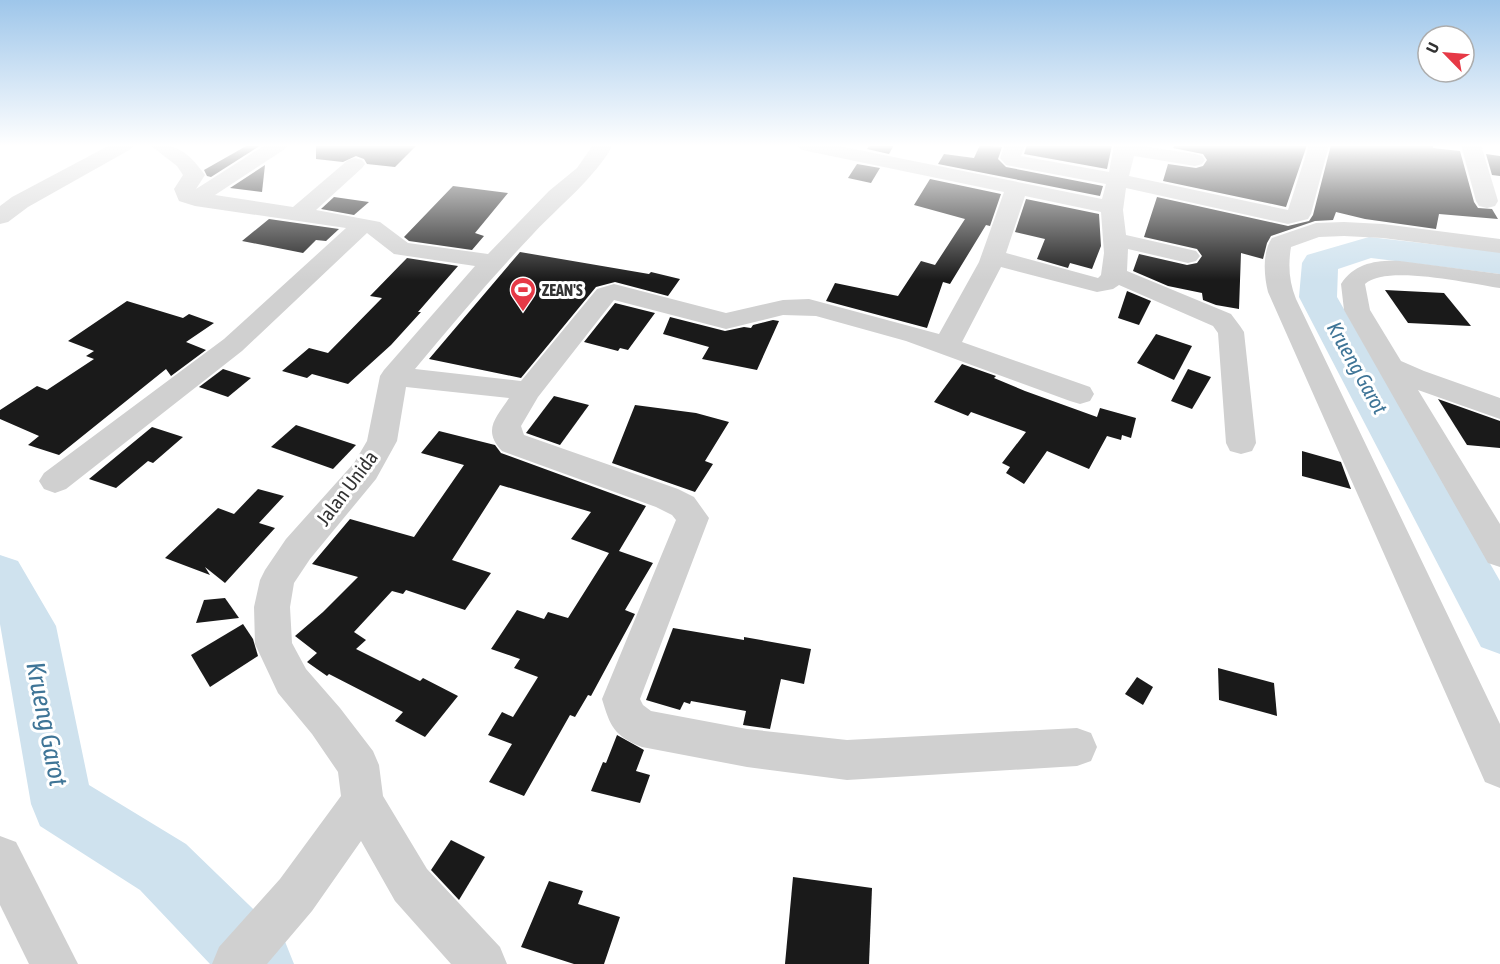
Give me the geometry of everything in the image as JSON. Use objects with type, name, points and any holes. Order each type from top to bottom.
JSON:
[{"type":"street","points":[[0,217],[42,190]]},
{"type":"street","points":[[185,190],[187,196],[195,199],[380,228],[402,249],[495,262]]},
{"type":"street","points":[[195,199],[209,190]]},
{"type":"street","points":[[297,215],[325,190]]},
{"type":"street","name":"Jalan Unida","points":[[363,802],[358,765],[326,721],[292,681],[274,644],[272,607],[277,580],[298,549],[365,471],[382,441],[394,376],[449,310],[564,190]]},
{"type":"street","points":[[948,345],[991,262],[1016,190]]},
{"type":"street","points":[[1026,190],[1112,208]]},
{"type":"street","points":[[991,262],[997,259],[1005,260],[1104,285],[1114,274],[1115,240],[1112,208],[1114,190]]},
{"type":"street","points":[[1166,190],[1288,217],[1305,223],[1500,246]]},
{"type":"street","points":[[1305,223],[1300,214],[1307,190]]},
{"type":"street","points":[[1484,190],[1487,201]]},
{"type":"street","points":[[1305,223],[1280,243],[1276,263],[1277,284],[1500,768]]},
{"type":"street","points":[[55,481],[233,345],[364,224]]},
{"type":"street","points":[[1115,240],[1188,256]]},
{"type":"street","points":[[1500,281],[1377,268],[1359,274],[1353,284],[1358,310],[1500,553]]},
{"type":"street","points":[[1114,274],[1222,320],[1227,325],[1231,332],[1241,443]]},
{"type":"street","points":[[1077,747],[847,760],[747,748],[642,728],[627,717],[621,699],[693,518],[683,506],[667,498],[513,443],[507,436],[506,426],[528,391],[595,306],[609,292],[726,321],[736,321],[792,306],[803,306],[887,326],[948,345],[1080,394]]},
{"type":"street","points":[[1391,367],[1414,378],[1500,409]]},
{"type":"street","points":[[394,376],[528,391]]},
{"type":"street","points":[[236,964],[296,895],[363,802],[411,885],[483,964]]},
{"type":"street","points":[[0,858],[54,964]]},
{"type":"building","points":[[449,190],[508,193],[475,233],[484,236],[472,250],[409,241],[404,237]]},
{"type":"building","points":[[923,190],[982,190],[1001,194],[990,226],[986,225],[950,284],[943,282],[927,328],[826,301],[835,283],[898,296],[921,261],[935,265],[965,219],[914,205]]},
{"type":"building","points":[[1070,190],[1102,190],[1100,196]]},
{"type":"building","points":[[1206,190],[1292,190],[1286,207]]},
{"type":"building","points":[[1319,190],[1471,190],[1478,208],[1492,209],[1498,219],[1439,214],[1436,229],[1365,219],[1336,212],[1333,220],[1315,221],[1271,236],[1263,259],[1241,253],[1239,309],[1216,305],[1203,300],[1202,293],[1168,286],[1133,271],[1139,254],[1187,265],[1197,263],[1202,256],[1197,249],[1144,237],[1157,197],[1288,226],[1309,221],[1313,215]]},
{"type":"building","points":[[334,197],[369,202],[354,215],[321,209]]},
{"type":"building","points":[[1026,199],[1099,214],[1101,246],[1092,269],[1070,263],[1068,268],[1037,259],[1045,239],[1015,232]]},
{"type":"building","points":[[269,219],[339,229],[326,241],[316,240],[303,253],[242,241]]},
{"type":"building","name":"ZEAN'S","points":[[520,252],[649,274],[651,272],[680,279],[668,296],[615,282],[596,287],[521,378],[429,359]]},
{"type":"building","points":[[407,258],[458,266],[391,345],[348,384],[312,374],[307,378],[282,371],[309,348],[328,353],[382,298],[370,296]]},
{"type":"building","points":[[1385,290],[1444,293],[1471,326],[1408,323]]},
{"type":"building","points":[[1127,291],[1151,301],[1139,325],[1118,318]]},
{"type":"building","points":[[127,301],[183,318],[189,314],[214,323],[186,342],[206,350],[171,376],[166,369],[59,455],[28,445],[39,436],[0,419],[0,410],[37,386],[47,390],[94,359],[86,356],[94,351],[68,341]]},
{"type":"building","points":[[615,303],[655,313],[628,350],[620,348],[618,351],[584,342]]},
{"type":"building","points":[[670,317],[725,331],[751,328],[753,325],[773,320],[779,321],[757,370],[702,359],[709,347],[663,334]]},
{"type":"building","points":[[1156,334],[1192,346],[1174,380],[1137,363]]},
{"type":"building","points":[[962,364],[996,376],[994,378],[1025,391],[1097,417],[1100,408],[1136,418],[1131,438],[1122,435],[1121,440],[1107,436],[1089,469],[1047,451],[1024,484],[1006,473],[1010,467],[1002,463],[1026,432],[971,412],[968,416],[934,402]]},
{"type":"building","points":[[223,369],[251,378],[228,397],[199,387]]},
{"type":"building","points":[[1188,369],[1211,377],[1192,409],[1171,401]]},
{"type":"building","points":[[554,396],[589,405],[560,445],[526,433]]},
{"type":"building","points":[[1438,399],[1500,421],[1500,448],[1467,445]]},
{"type":"building","points":[[635,405],[696,413],[729,422],[705,461],[713,464],[695,492],[612,463]]},
{"type":"building","points":[[296,425],[356,445],[333,469],[271,447]]},
{"type":"building","points":[[152,427],[183,437],[153,463],[148,461],[116,488],[89,479]]},
{"type":"building","points":[[439,431],[495,445],[501,453],[646,506],[619,551],[653,563],[625,610],[635,614],[591,696],[588,695],[575,717],[570,715],[524,796],[489,782],[512,744],[488,735],[502,712],[513,717],[538,677],[514,668],[520,659],[491,649],[517,610],[544,619],[548,612],[568,618],[609,553],[571,539],[591,512],[500,485],[452,560],[491,573],[465,610],[406,590],[403,594],[392,591],[354,632],[366,640],[356,649],[420,681],[423,678],[458,696],[425,737],[395,721],[403,712],[329,674],[327,676],[307,662],[317,653],[295,636],[358,577],[312,564],[350,519],[414,537],[464,465],[421,453]]},
{"type":"building","points":[[1302,451],[1341,462],[1351,489],[1302,476]]},
{"type":"building","points":[[258,489],[284,496],[259,523],[275,528],[225,583],[205,567],[210,575],[165,558],[218,508],[234,514]]},
{"type":"building","points":[[225,598],[239,618],[196,623],[204,600]]},
{"type":"building","points":[[243,624],[253,639],[258,656],[210,687],[191,655]]},
{"type":"building","points":[[673,628],[811,649],[804,684],[781,679],[770,729],[743,725],[746,711],[691,701],[690,704],[684,702],[680,710],[646,700]]},
{"type":"building","points":[[1218,668],[1274,683],[1277,716],[1219,700]]},
{"type":"building","points":[[1137,677],[1153,687],[1143,705],[1125,694]]},
{"type":"building","points":[[617,735],[644,750],[636,771],[650,775],[640,803],[591,791],[603,762],[606,763]]},
{"type":"building","points":[[451,840],[485,857],[459,900],[431,870]]},
{"type":"building","points":[[793,877],[872,888],[869,964],[785,964]]},
{"type":"building","points":[[549,881],[583,891],[578,904],[620,917],[604,964],[574,964],[521,947]]},
{"type":"waterway","name":"Krueng Garot","points":[[1500,263],[1369,247],[1320,263],[1318,297],[1500,631]]},
{"type":"waterway","name":"Krueng Garot","points":[[0,576],[29,626],[62,804],[163,867],[259,964]]},
{"type":"place","name":"ZEAN'S","points":[[523,313]]}]
